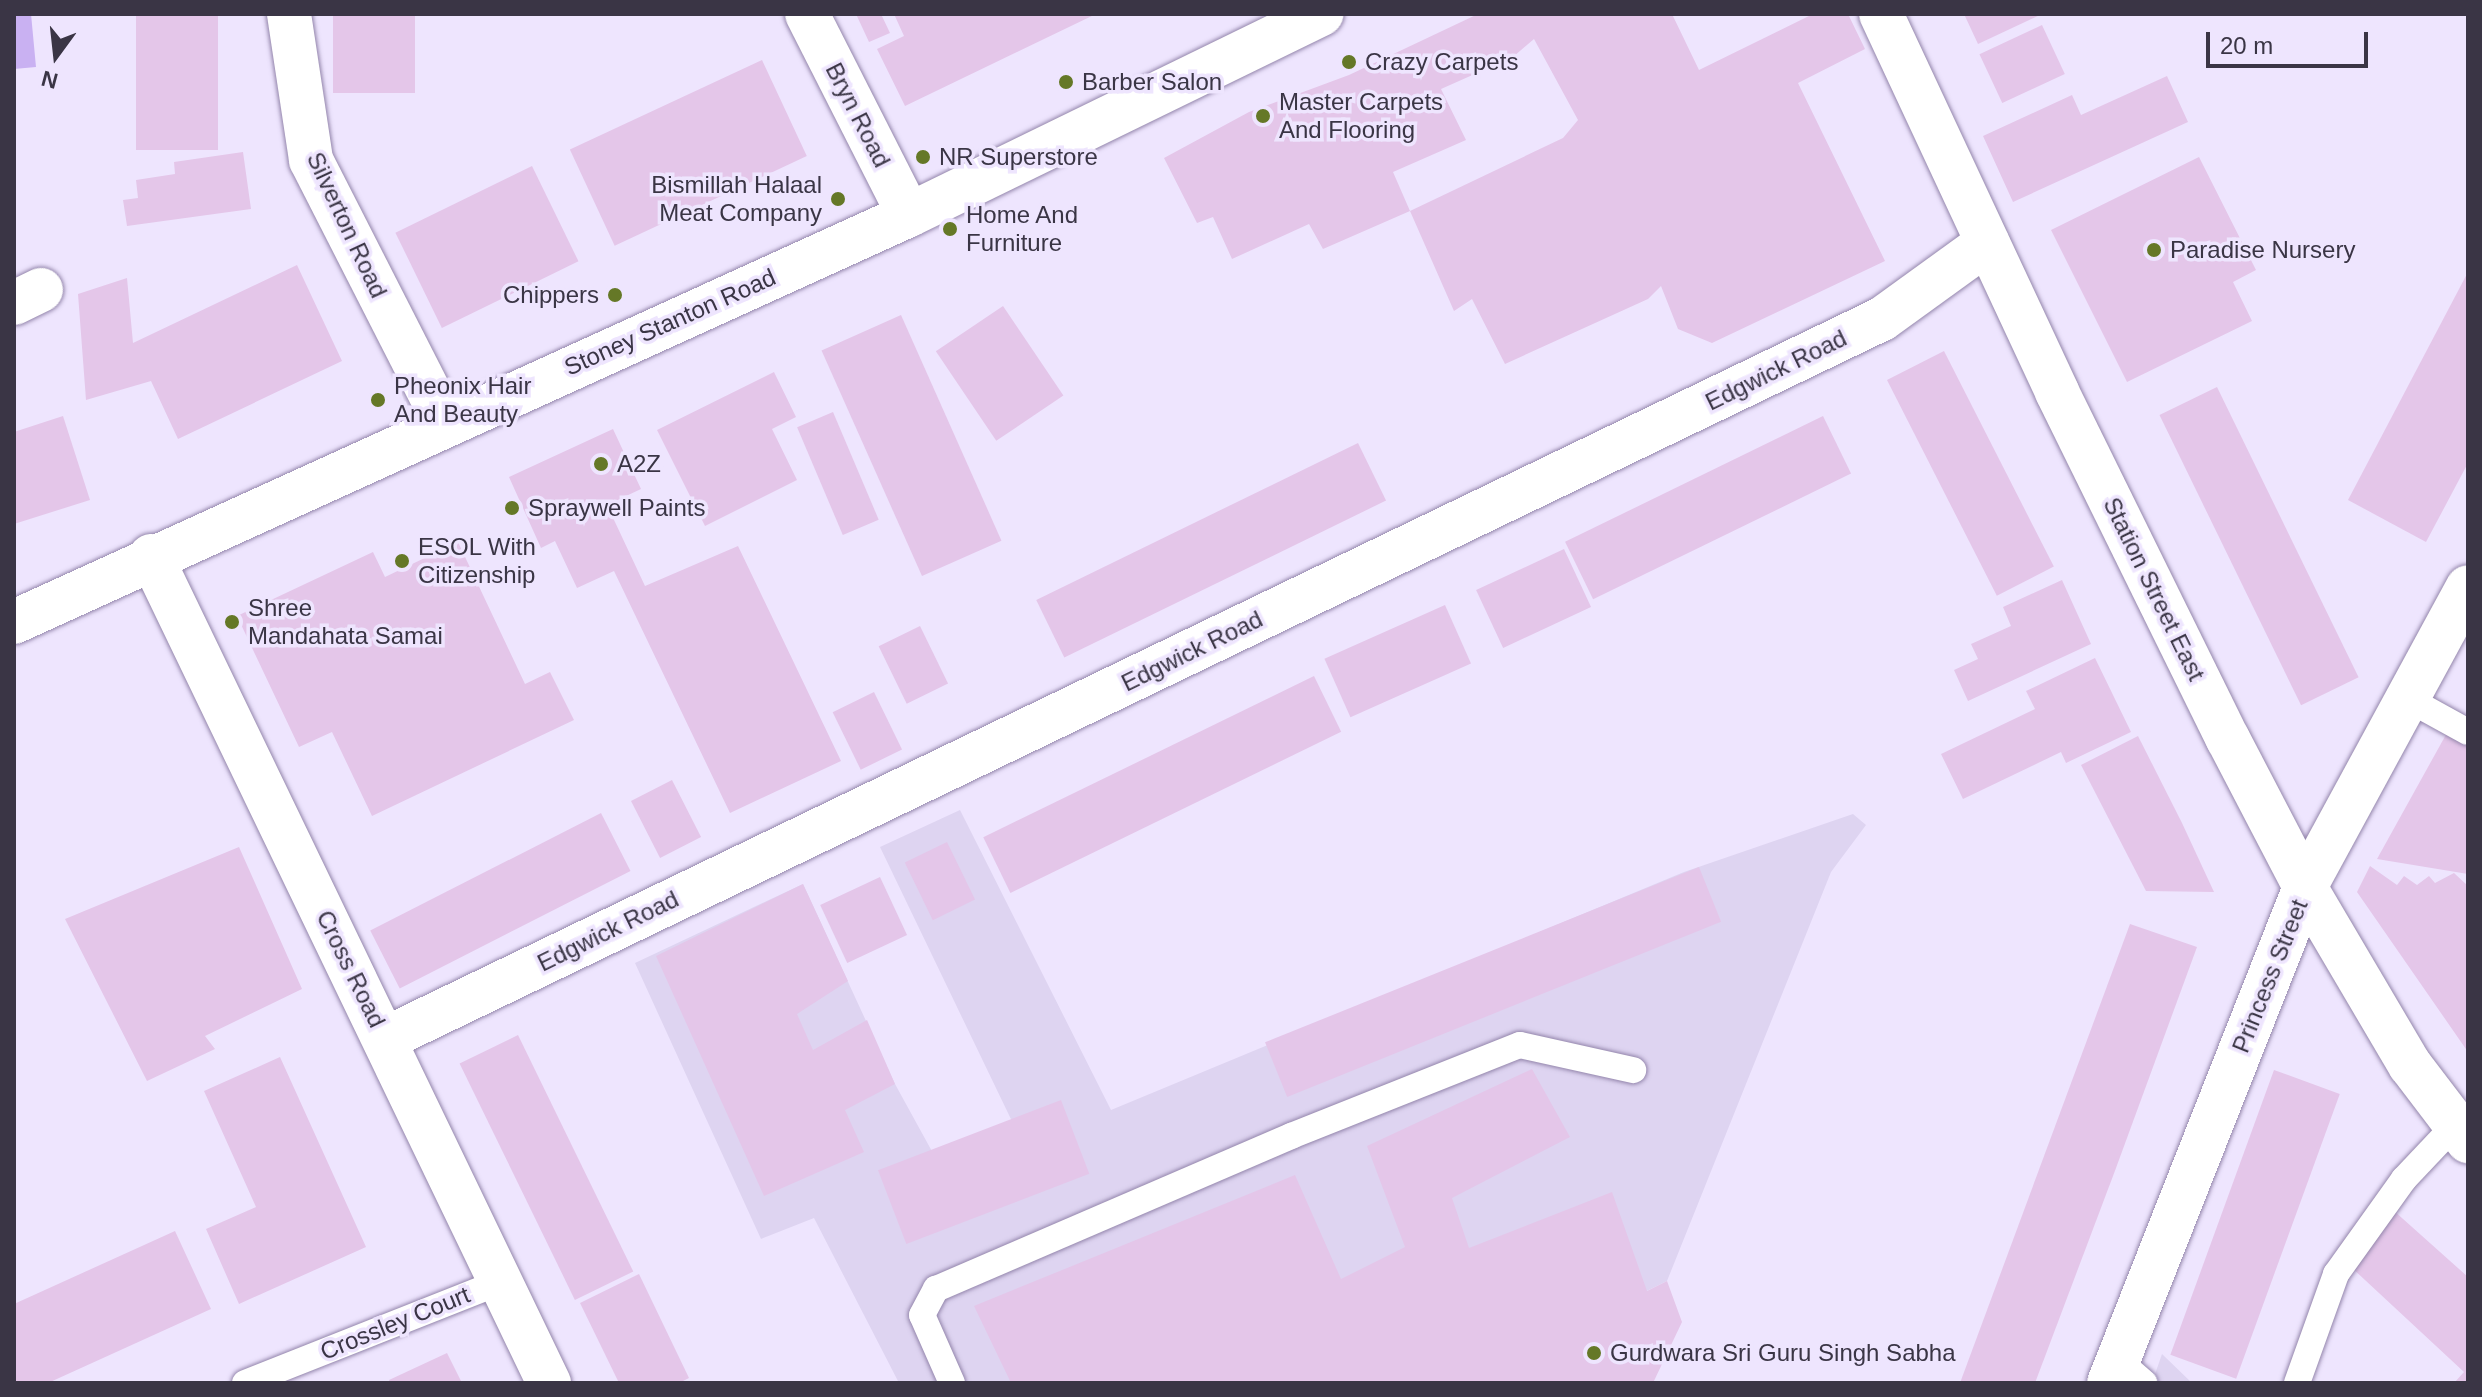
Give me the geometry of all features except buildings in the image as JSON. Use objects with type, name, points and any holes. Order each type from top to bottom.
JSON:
[{"type":"street","name":"Silverton Road","points":[[289,14],[311,160],[445,423]]},
{"type":"street","name":"Bryn Road","points":[[807,14],[909,215]]},
{"type":"street","name":"Stoney Stanton Road","points":[[14,622],[151,556],[909,215],[1322,14]]},
{"type":"street","name":"Station Street East","points":[[1881,14],[2077,434],[2305,887],[2410,1065],[2461,1133]]},
{"type":"street","name":"Edgwick Road","points":[[385,1039],[1882,319],[1987,243]]},
{"type":"street","name":"Cross Road","points":[[151,556],[549,1383]]},
{"type":"street","name":"Princess Street","points":[[2124,1375],[2305,887],[2468,587]]},
{"type":"lane","points":[[2408,699],[2468,732]]},
{"type":"lane","points":[[952,1383],[922,1315],[936,1289],[1291,1136],[1520,1045],[1633,1070]]},
{"type":"lane","points":[[2297,1383],[2336,1274],[2404,1179],[2461,1133]]},
{"type":"lane","name":"Crossley Court","points":[[245,1383],[500,1282]]},
{"type":"shaded area","points":[[14,14],[31,14],[36,67],[14,69]]},
{"type":"shaded area","points":[[960,810],[1111,1110],[1684,872],[1853,814],[1866,825],[1831,872],[1667,1281],[1459,1383],[899,1383],[814,1218],[761,1239],[635,963],[803,884],[895,1084],[945,1175],[1021,1140],[880,847]]},
{"type":"shaded area","points":[[2162,1354],[2192,1383],[2152,1383]]},
{"type":"place","name":"Crazy Carpets","points":[[1349,62]]},
{"type":"place","name":"Barber Salon","points":[[1066,82]]},
{"type":"place","name":"Master Carpets And Flooring","points":[[1263,116]]},
{"type":"place","name":"NR Superstore","points":[[923,157]]},
{"type":"place","name":"Bismillah Halaal Meat Company","points":[[838,199]]},
{"type":"place","name":"Home And Furniture","points":[[950,229]]},
{"type":"place","name":"Paradise Nursery","points":[[2154,250]]},
{"type":"place","name":"Chippers","points":[[615,295]]},
{"type":"place","name":"Pheonix Hair And Beauty","points":[[378,400]]},
{"type":"place","name":"A2Z","points":[[601,464]]},
{"type":"place","name":"Spraywell Paints","points":[[512,508]]},
{"type":"place","name":"ESOL With Citizenship","points":[[402,561]]},
{"type":"place","name":"Shree Mandahata Samai","points":[[232,622]]},
{"type":"place","name":"Gurdwara Sri Guru Singh Sabha","points":[[1594,1353]]}]
